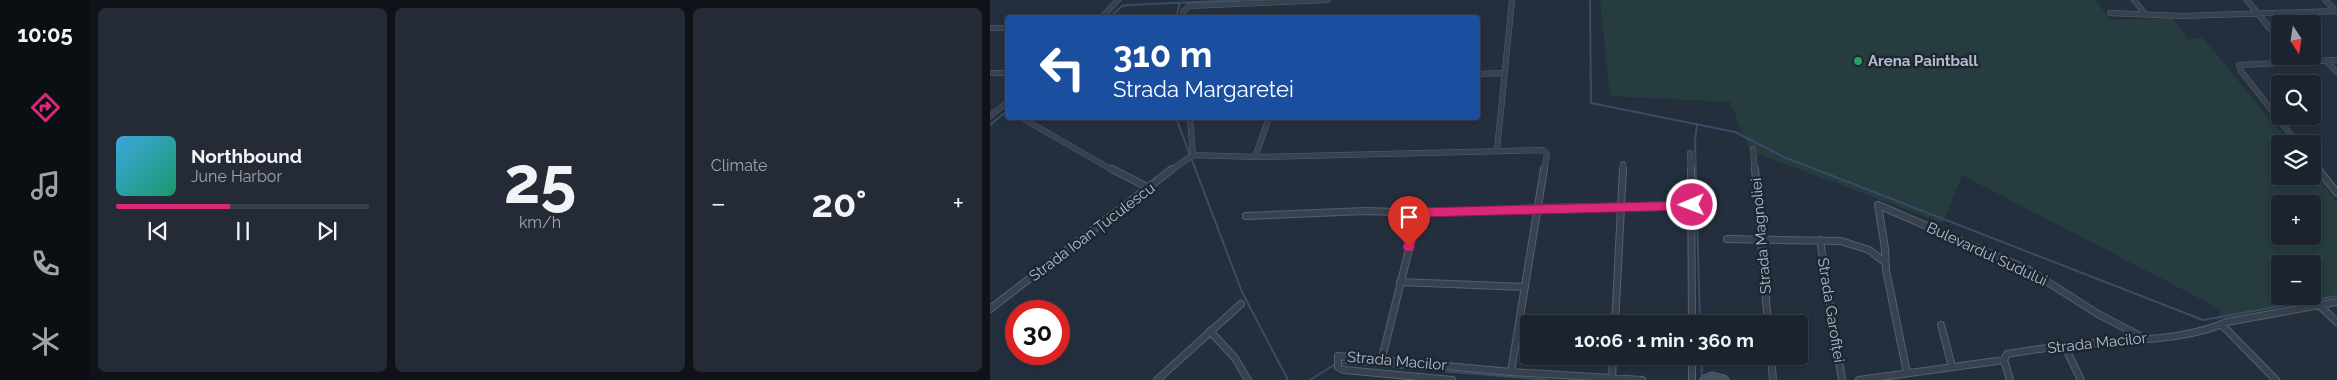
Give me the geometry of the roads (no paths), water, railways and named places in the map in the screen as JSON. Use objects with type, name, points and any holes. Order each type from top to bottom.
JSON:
[{"type":"street","points":[[1104,15],[1118,0]]},
{"type":"street","points":[[1184,15],[1183,12],[1189,6],[1328,0]]},
{"type":"street","points":[[1497,150],[1503,73],[1512,0]]},
{"type":"street","points":[[2134,0],[2145,14]]},
{"type":"street","points":[[2247,0],[2271,30]]},
{"type":"street","points":[[2325,0],[2337,11]]},
{"type":"street","points":[[2110,13],[2182,16],[2337,11]]},
{"type":"street","points":[[990,28],[1005,28]]},
{"type":"street","points":[[2321,61],[2337,60]]},
{"type":"street","points":[[2326,61],[2337,72]]},
{"type":"street","points":[[2271,63],[2239,65],[2241,71],[2291,135]]},
{"type":"street","points":[[990,73],[1005,73]]},
{"type":"street","points":[[1480,74],[1503,73]]},
{"type":"street","points":[[990,116],[1003,111]]},
{"type":"street","points":[[1025,120],[1100,163],[1149,188]]},
{"type":"street","points":[[1190,120],[1193,155],[1255,157],[1497,150],[1537,150],[1545,152],[1538,208],[1511,372]]},
{"type":"street","points":[[1255,157],[1268,120]]},
{"type":"street","name":"Strada Magnoliei","points":[[1753,149],[1767,315]]},
{"type":"street","points":[[1690,152],[1692,315]]},
{"type":"street","name":"Strada Ioan Țuculescu","points":[[990,309],[1186,158],[1193,155]]},
{"type":"street","points":[[1616,315],[1623,164]]},
{"type":"street","points":[[2321,173],[2337,193]]},
{"type":"street","name":"Bulevardul Sudului","points":[[1884,262],[1885,248],[1878,204],[2029,270],[2098,314],[2145,339]]},
{"type":"street","points":[[1246,216],[1364,211],[1418,212],[1692,205]]},
{"type":"street","points":[[1382,358],[1398,304],[1400,282],[1418,212]]},
{"type":"street","points":[[1727,239],[1820,240],[1857,245],[1869,250],[1884,262],[1907,373]]},
{"type":"street","name":"Strada Garofiței","points":[[1820,240],[1842,380]]},
{"type":"street","points":[[1400,282],[1525,287]]},
{"type":"street","name":"Strada Macilor","points":[[2321,305],[2337,302]]},
{"type":"street","points":[[1157,380],[1241,304]]},
{"type":"street","points":[[2318,305],[2337,322]]},
{"type":"street","name":"Strada Macilor","points":[[1858,380],[2004,360],[2008,354],[2064,345],[2145,339],[2223,326],[2227,322],[2318,305]]},
{"type":"street","points":[[1941,325],[1952,367]]},
{"type":"street","points":[[2223,326],[2276,380]]},
{"type":"street","points":[[1210,331],[1235,358],[1248,380]]},
{"type":"street","points":[[2064,345],[2081,380]]},
{"type":"street","name":"Strada Macilor","points":[[1452,380],[1344,370],[1338,367],[1338,356],[1382,358],[1511,372],[1642,380]]},
{"type":"street","points":[[2004,360],[2010,380]]},
{"type":"street","points":[[1612,379],[1613,365]]},
{"type":"street","points":[[1692,365],[1692,380]]},
{"type":"street","points":[[1772,365],[1773,380]]},
{"type":"street","points":[[1705,380],[1712,377],[1724,380]]},
{"type":"waterway","points":[[1112,15],[1122,6],[1128,5],[1241,0]]},
{"type":"waterway","points":[[1590,0],[1591,103],[1697,124]]},
{"type":"waterway","points":[[1177,15],[1180,3]]},
{"type":"waterway","points":[[990,125],[1005,112]]},
{"type":"waterway","points":[[1177,120],[1242,292],[1288,380]]},
{"type":"waterway","points":[[1697,124],[1735,132],[1784,157],[2203,320],[2337,296]]},
{"type":"waterway","points":[[1697,124],[1695,141],[1700,315]]},
{"type":"waterway","points":[[1343,363],[1549,380]]},
{"type":"waterway","points":[[1310,380],[1334,365]]},
{"type":"waterway","points":[[1701,365],[1702,377]]},
{"type":"place","name":"Arena Paintball","points":[[1858,61]]}]
